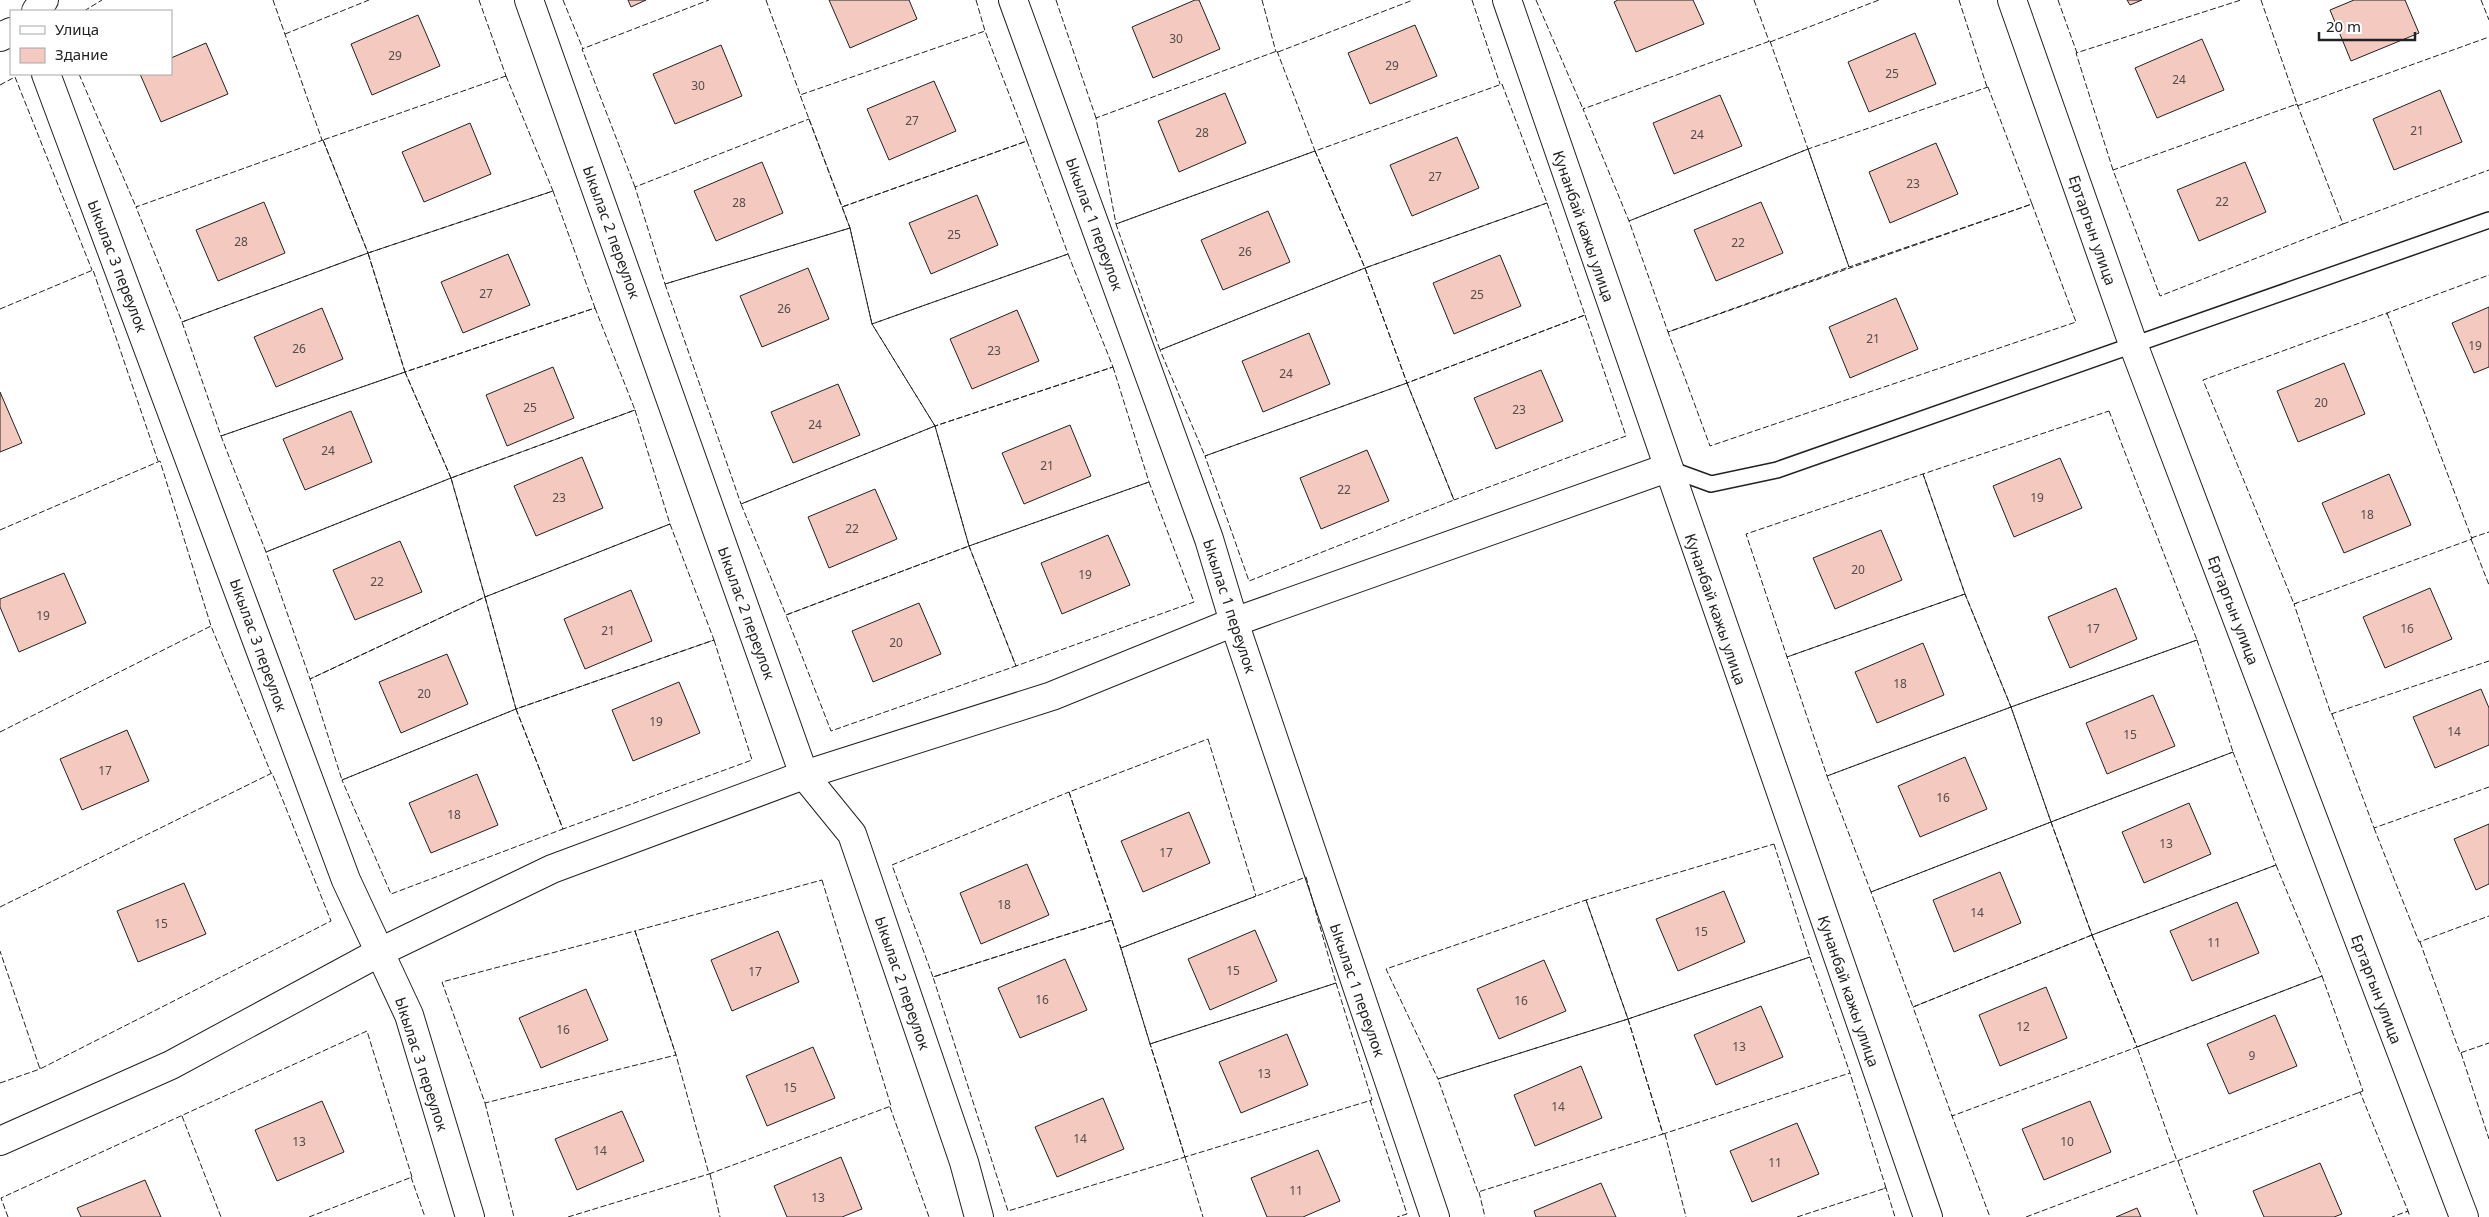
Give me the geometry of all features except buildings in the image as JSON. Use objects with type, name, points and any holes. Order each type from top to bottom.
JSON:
[{"type":"street","name":"Ыкылас 2 переулок","points":[[529,0],[804,775],[852,834],[964,1162],[979,1217]]},
{"type":"street","name":"Ыкылас 1 переулок","points":[[1013,0],[1202,521],[1234,622],[1435,1217]]},
{"type":"street","name":"Кунанбай кажы улица","points":[[1507,0],[1667,468],[1928,1217]]},
{"type":"street","name":"Ертаргын улица","points":[[2012,0],[2133,344],[2464,1217]]},
{"type":"street","name":"Ыкылас 3 переулок","points":[[46,75],[346,880],[409,1014],[470,1217]]},
{"type":"street","points":[[0,1140],[171,1065],[380,952],[552,869],[804,775],[1052,696],[1234,622],[1667,468]]},
{"type":"lane","points":[[1667,468],[1711,484],[1777,470],[2489,220]]},
{"type":"fence","points":[[86,10],[102,0]]},
{"type":"fence","points":[[273,0],[322,140]]},
{"type":"fence","points":[[285,34],[369,0]]},
{"type":"fence","points":[[479,0],[505,76]]},
{"type":"fence","points":[[563,0],[583,49]]},
{"type":"fence","points":[[635,187],[582,49],[709,0]]},
{"type":"fence","points":[[766,0],[801,97]]},
{"type":"fence","points":[[976,0],[985,31],[1027,141],[842,207],[800,95],[985,31]]},
{"type":"fence","points":[[1056,0],[1096,118],[1098,118]]},
{"type":"fence","points":[[1262,0],[1276,52]]},
{"type":"fence","points":[[1278,52],[1413,0]]},
{"type":"fence","points":[[1472,0],[1500,84]]},
{"type":"fence","points":[[1536,0],[1583,109],[1585,108]]},
{"type":"fence","points":[[1754,0],[1769,41]]},
{"type":"fence","points":[[1770,42],[1879,0]]},
{"type":"fence","points":[[1959,0],[1987,87]]},
{"type":"fence","points":[[2058,0],[2077,53]]},
{"type":"fence","points":[[2113,170],[2076,53],[2241,0]]},
{"type":"fence","points":[[2261,0],[2297,104],[2295,105]]},
{"type":"fence","points":[[2481,0],[2489,20]]},
{"type":"fence","points":[[2297,106],[2489,37]]},
{"type":"fence","points":[[1770,41],[1808,149],[1629,221],[1583,109],[1770,41]]},
{"type":"fence","points":[[1277,51],[1315,151],[1116,224],[1096,118],[1277,51]]},
{"type":"fence","points":[[79,75],[136,207],[138,206]]},
{"type":"fence","points":[[506,76],[553,191],[368,253],[323,140],[506,76]]},
{"type":"fence","points":[[0,85],[15,77],[92,270]]},
{"type":"fence","points":[[1502,84],[1547,203],[1365,268],[1315,151],[1502,84]]},
{"type":"fence","points":[[1988,87],[2032,204],[1849,267],[1808,149],[1988,87]]},
{"type":"fence","points":[[2297,104],[2343,224],[2160,296],[2113,170],[2297,104]]},
{"type":"fence","points":[[809,119],[850,228],[665,284],[635,187],[809,119]]},
{"type":"fence","points":[[323,140],[368,253],[182,322],[136,207],[323,140]]},
{"type":"fence","points":[[1027,141],[1068,254],[872,324],[850,228],[842,207],[1027,141]]},
{"type":"fence","points":[[1808,149],[1849,267],[1668,332],[1629,221],[1808,149]]},
{"type":"fence","points":[[1315,151],[1365,268],[1160,350],[1116,224],[1315,151]]},
{"type":"fence","points":[[2343,224],[2489,170]]},
{"type":"fence","points":[[553,191],[595,308],[405,372],[368,253],[553,191]]},
{"type":"fence","points":[[1547,203],[1585,315],[1407,383],[1365,268],[1547,203]]},
{"type":"fence","points":[[2032,204],[2076,322],[1710,446],[1668,332],[2032,204]]},
{"type":"fence","points":[[850,228],[872,324],[935,426],[741,504],[665,284],[850,228]]},
{"type":"fence","points":[[368,253],[405,372],[221,436],[182,322],[368,253]]},
{"type":"fence","points":[[1068,254],[1113,367],[935,426],[872,324],[1068,254]]},
{"type":"fence","points":[[1365,268],[1407,383],[1205,456],[1160,350],[1365,268]]},
{"type":"fence","points":[[0,309],[93,270],[158,461]]},
{"type":"fence","points":[[2387,315],[2387,313],[2489,275]]},
{"type":"fence","points":[[595,308],[635,410],[451,478],[405,372],[595,308]]},
{"type":"fence","points":[[2387,313],[2472,539],[2294,604],[2203,380],[2387,313]]},
{"type":"fence","points":[[1585,315],[1626,436],[1454,500],[1407,383],[1585,315]]},
{"type":"fence","points":[[1113,367],[1149,482],[969,546],[935,426],[1113,367]]},
{"type":"fence","points":[[405,372],[451,478],[266,552],[221,436],[405,372]]},
{"type":"fence","points":[[1407,383],[1454,500],[1249,581],[1205,456],[1407,383]]},
{"type":"fence","points":[[635,410],[670,524],[485,597],[451,478],[635,410]]},
{"type":"fence","points":[[2109,411],[2197,640],[2011,707],[1965,594],[1923,474],[2109,411]]},
{"type":"fence","points":[[935,426],[969,546],[786,615],[741,504],[935,426]]},
{"type":"fence","points":[[0,530],[160,461],[211,626],[209,627]]},
{"type":"fence","points":[[1923,474],[1965,594],[1787,657],[1746,534],[1923,474]]},
{"type":"fence","points":[[451,478],[485,597],[310,679],[266,552],[451,478]]},
{"type":"fence","points":[[1149,482],[1194,602],[1016,666],[969,546],[1149,482]]},
{"type":"fence","points":[[670,524],[714,640],[516,709],[485,597],[670,524]]},
{"type":"fence","points":[[2471,538],[2489,532]]},
{"type":"fence","points":[[2471,539],[2489,585]]},
{"type":"fence","points":[[969,546],[1016,666],[831,731],[786,615],[969,546]]},
{"type":"fence","points":[[1965,594],[2011,707],[1827,776],[1787,657],[1965,594]]},
{"type":"fence","points":[[485,597],[516,709],[342,780],[310,679],[485,597]]},
{"type":"fence","points":[[2297,603],[2294,604],[2331,714],[2489,661]]},
{"type":"fence","points":[[0,732],[211,626],[271,773]]},
{"type":"fence","points":[[714,640],[752,760],[563,829],[516,709],[714,640]]},
{"type":"fence","points":[[2197,640],[2233,752],[2051,822],[2011,707],[2197,640]]},
{"type":"fence","points":[[2011,707],[2051,822],[1871,892],[1827,776],[2011,707]]},
{"type":"fence","points":[[516,709],[563,829],[391,894],[342,780],[516,709]]},
{"type":"fence","points":[[2332,714],[2374,828],[2489,787]]},
{"type":"fence","points":[[1208,739],[1256,896],[1121,948],[1069,792],[1208,739]]},
{"type":"fence","points":[[2233,752],[2276,865],[2092,935],[2051,822],[2233,752]]},
{"type":"fence","points":[[0,907],[272,773],[331,921],[40,1069],[0,951]]},
{"type":"fence","points":[[1069,792],[1112,920],[933,977],[892,865],[1069,792]]},
{"type":"fence","points":[[2051,822],[2092,935],[1913,1007],[1871,892],[2051,822]]},
{"type":"fence","points":[[2374,828],[2419,942],[2489,916]]},
{"type":"fence","points":[[1774,844],[1810,957],[1628,1019],[1586,900],[1774,844]]},
{"type":"fence","points":[[2276,865],[2322,976],[2137,1047],[2092,935],[2276,865]]},
{"type":"fence","points":[[1306,877],[1336,983],[1150,1044],[1121,948],[1306,877]]},
{"type":"fence","points":[[822,880],[891,1106],[709,1174],[676,1055],[635,931],[822,880]]},
{"type":"fence","points":[[1586,900],[1628,1019],[1438,1079],[1386,969],[1586,900]]},
{"type":"fence","points":[[1112,920],[1185,1157],[1008,1211],[933,977],[1112,920]]},
{"type":"fence","points":[[635,931],[676,1055],[485,1103],[442,982],[635,931]]},
{"type":"fence","points":[[2092,935],[2137,1047],[1952,1116],[1913,1007],[2092,935]]},
{"type":"fence","points":[[2420,942],[2460,1053],[2489,1043]]},
{"type":"fence","points":[[1810,957],[1850,1073],[1663,1134],[1628,1019],[1810,957]]},
{"type":"fence","points":[[2322,976],[2363,1091],[2177,1161],[2137,1047],[2322,976]]},
{"type":"fence","points":[[1336,983],[1372,1100],[1185,1157],[1150,1044],[1336,983]]},
{"type":"fence","points":[[1628,1019],[1663,1134],[1478,1192],[1438,1079],[1628,1019]]},
{"type":"fence","points":[[8,1217],[1,1198],[367,1031],[412,1177],[309,1217]]},
{"type":"fence","points":[[2461,1053],[2489,1139]]},
{"type":"fence","points":[[0,1083],[40,1069],[40,1067]]},
{"type":"fence","points":[[1797,1217],[1886,1188],[1850,1073]]},
{"type":"fence","points":[[2358,1093],[2360,1092],[2408,1211],[2392,1217]]},
{"type":"fence","points":[[1370,1100],[1407,1214],[1397,1217]]},
{"type":"fence","points":[[485,1103],[514,1217]]},
{"type":"fence","points":[[890,1107],[929,1217]]},
{"type":"fence","points":[[1954,1115],[1952,1116],[1990,1217]]},
{"type":"fence","points":[[182,1116],[221,1217]]},
{"type":"fence","points":[[1665,1134],[1686,1217]]},
{"type":"fence","points":[[1185,1157],[1203,1217]]},
{"type":"fence","points":[[2026,1217],[2177,1160]]},
{"type":"fence","points":[[2178,1161],[2198,1217]]},
{"type":"fence","points":[[568,1217],[709,1174]]},
{"type":"fence","points":[[710,1174],[720,1217]]},
{"type":"fence","points":[[411,1177],[425,1217]]},
{"type":"fence","points":[[1884,1188],[1886,1188],[1895,1217]]},
{"type":"fence","points":[[1479,1192],[1485,1217]]},
{"type":"fence","points":[[2406,1212],[2408,1211],[2410,1217]]}]
